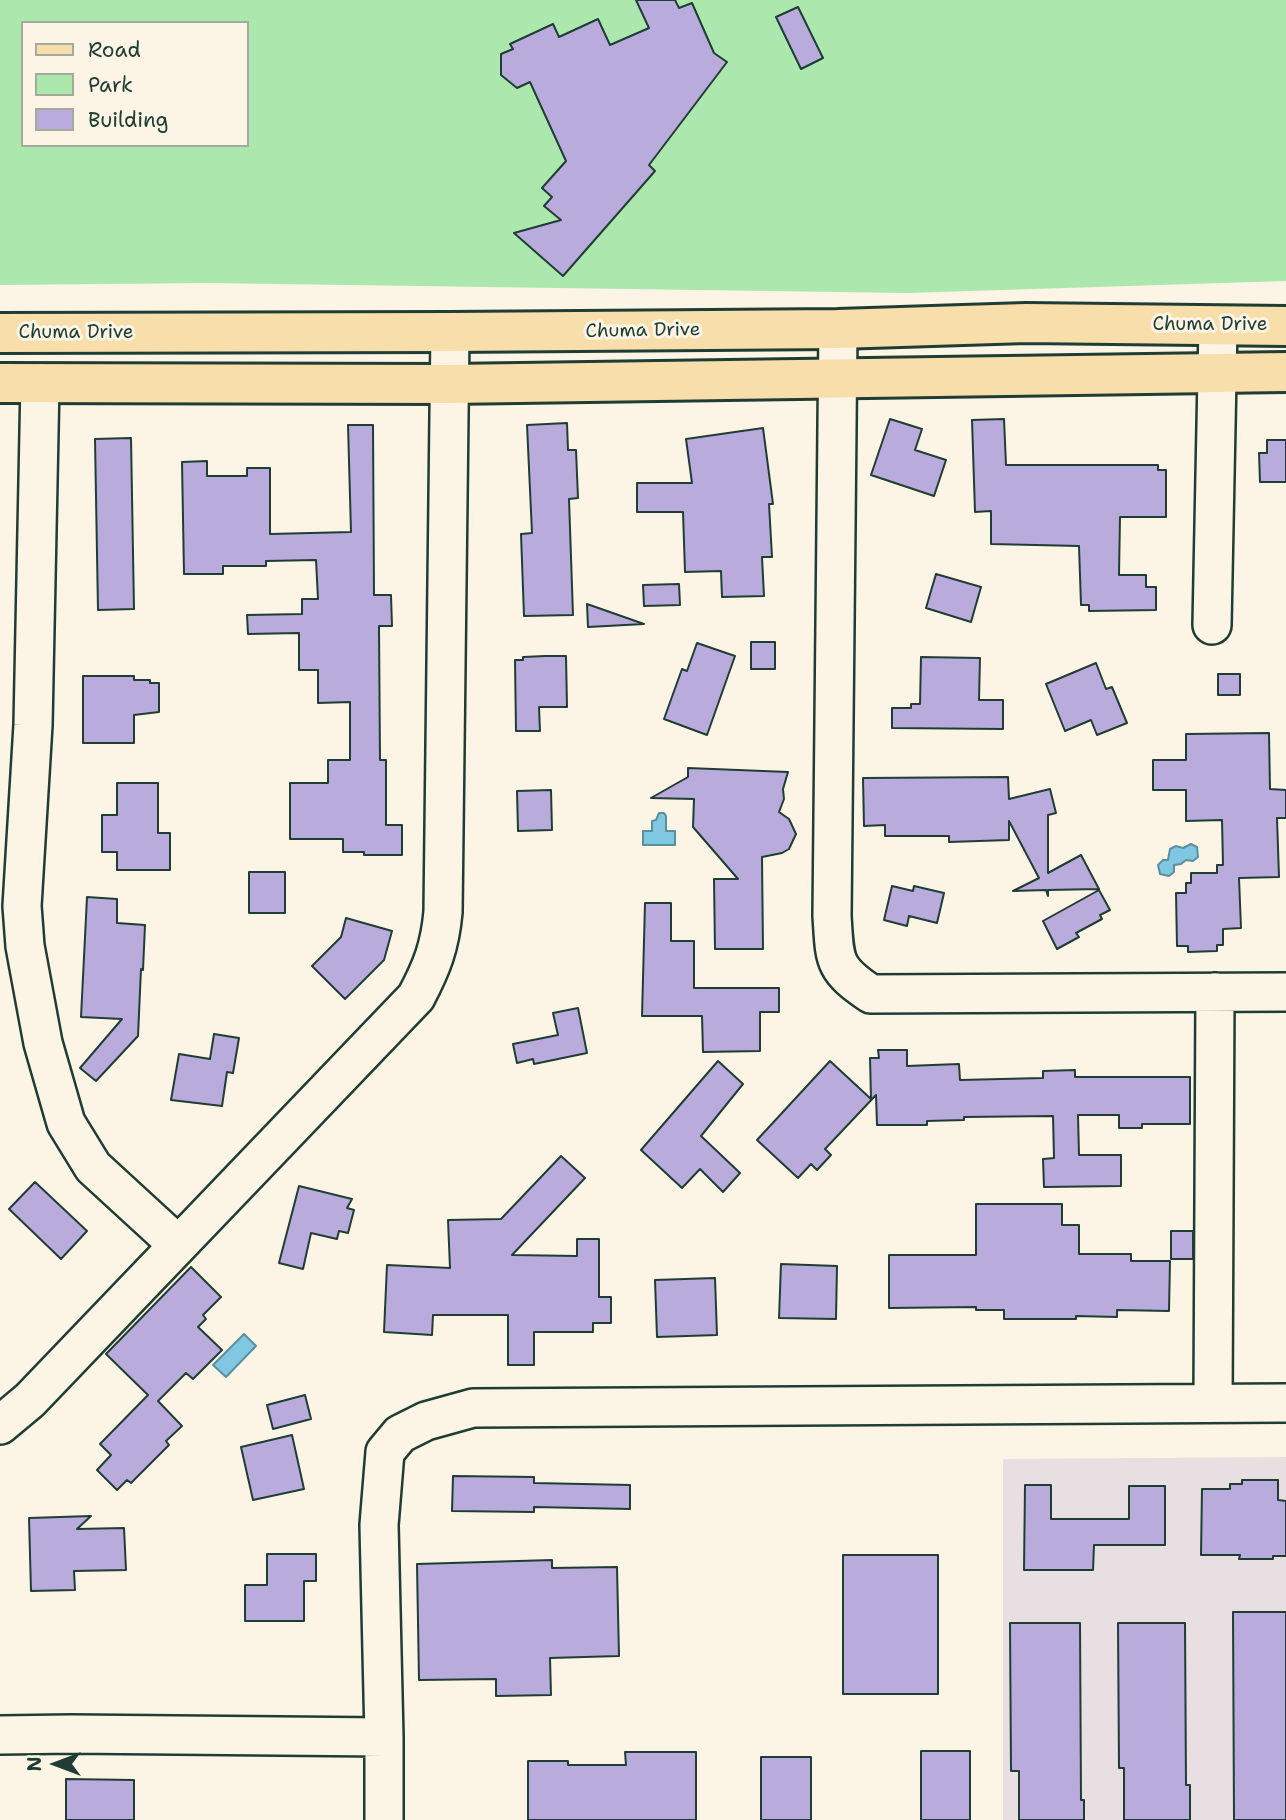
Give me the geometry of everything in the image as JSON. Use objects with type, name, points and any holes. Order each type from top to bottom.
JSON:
[{"type":"main road","name":"Chuma Drive","points":[[0,333],[838,329],[1026,323],[1286,326]]},
{"type":"main road","points":[[0,383],[449,384],[1286,372]]},
{"type":"street","points":[[1212,625],[1217,326]]},
{"type":"street","points":[[838,329],[832,916],[835,959],[850,981],[871,994],[1286,992]]},
{"type":"street","points":[[0,1425],[30,1400],[416,997],[432,968],[440,939],[443,912],[450,332]]},
{"type":"street","points":[[40,383],[33,725],[22,906],[25,946],[43,1043],[66,1123],[93,1167],[178,1245]]},
{"type":"street","points":[[1213,1403],[1215,992]]},
{"type":"street","points":[[384,1820],[379,1525],[385,1452],[400,1434],[426,1421],[473,1409],[1286,1403]]},
{"type":"street","points":[[0,1735],[384,1737]]},
{"type":"shaded area","points":[[1286,1457],[1286,1820],[1003,1820],[1003,1459]]},
{"type":"green space","points":[[0,0],[1286,0],[1286,281],[907,293],[208,283],[0,285]]},
{"type":"water","points":[[659,813],[666,816],[666,831],[675,831],[675,845],[643,845],[643,831],[652,831],[652,821],[656,820]]},
{"type":"water","points":[[1191,844],[1197,847],[1198,857],[1193,861],[1186,860],[1174,865],[1174,872],[1169,876],[1160,874],[1158,865],[1163,860],[1168,860],[1170,849]]},
{"type":"water","points":[[244,1334],[256,1346],[226,1377],[213,1365]]},
{"type":"building","points":[[636,0],[675,0],[679,8],[692,3],[714,53],[727,62],[649,165],[655,171],[563,276],[514,233],[561,220],[544,206],[552,197],[542,188],[566,161],[530,82],[517,88],[501,75],[501,54],[513,49],[510,44],[553,24],[559,37],[598,19],[610,45],[649,28]]},
{"type":"building","points":[[798,7],[823,58],[801,69],[776,17]]},
{"type":"building","points":[[890,419],[922,429],[915,450],[946,460],[934,496],[871,475]]},
{"type":"building","points":[[1004,419],[1006,465],[1158,465],[1158,470],[1166,470],[1166,517],[1120,517],[1119,575],[1146,575],[1146,587],[1156,587],[1156,610],[1089,611],[1089,605],[1081,605],[1079,546],[991,544],[991,511],[975,512],[972,420]]},
{"type":"building","points":[[567,423],[568,450],[576,450],[578,498],[569,499],[573,615],[524,616],[521,534],[532,533],[527,425]]},
{"type":"building","points":[[348,425],[373,425],[374,595],[391,595],[392,626],[379,626],[380,760],[386,760],[386,825],[402,825],[402,855],[343,852],[343,839],[290,839],[290,783],[328,783],[328,760],[350,760],[350,702],[318,703],[318,670],[299,670],[299,633],[248,634],[247,615],[302,614],[302,599],[318,599],[316,560],[266,561],[266,566],[223,566],[223,574],[184,574],[182,462],[207,461],[207,476],[247,476],[247,468],[270,468],[270,534],[351,532]]},
{"type":"building","points":[[763,428],[773,504],[769,504],[772,557],[762,557],[764,596],[722,597],[721,571],[685,572],[683,512],[637,512],[637,483],[692,483],[686,439]]},
{"type":"building","points":[[131,438],[134,609],[98,610],[95,439]]},
{"type":"building","points":[[1267,440],[1286,440],[1286,482],[1260,482],[1259,453],[1267,453]]},
{"type":"building","points":[[936,574],[981,587],[971,622],[926,608]]},
{"type":"building","points":[[679,584],[680,605],[644,606],[643,585]]},
{"type":"building","points":[[587,604],[644,624],[588,627]]},
{"type":"building","points":[[751,642],[775,642],[775,669],[751,669]]},
{"type":"building","points":[[697,643],[735,656],[707,735],[664,719],[682,669],[687,671]]},
{"type":"building","points":[[566,656],[567,707],[539,707],[540,731],[516,731],[515,660],[523,660],[523,657]]},
{"type":"building","points":[[921,657],[980,658],[979,700],[1003,700],[1003,729],[892,728],[892,708],[911,708],[911,704],[920,704]]},
{"type":"building","points":[[1096,663],[1106,689],[1112,687],[1127,723],[1097,735],[1091,720],[1065,731],[1046,684]]},
{"type":"building","points":[[1218,674],[1240,674],[1240,695],[1218,695]]},
{"type":"building","points":[[83,676],[134,676],[134,680],[159,683],[159,712],[134,715],[134,743],[83,743]]},
{"type":"building","points":[[1269,733],[1270,789],[1286,790],[1286,818],[1277,818],[1279,877],[1239,878],[1241,928],[1223,929],[1223,945],[1217,945],[1217,951],[1188,952],[1188,946],[1177,946],[1176,893],[1186,893],[1186,883],[1191,883],[1191,873],[1217,873],[1217,865],[1223,865],[1222,820],[1186,821],[1186,790],[1153,790],[1153,760],[1186,760],[1186,734]]},
{"type":"building","points":[[688,768],[788,772],[779,812],[789,819],[796,834],[789,849],[762,857],[763,949],[715,949],[714,879],[738,879],[693,827],[694,799],[651,798],[688,777]]},
{"type":"building","points":[[1008,777],[1009,799],[1050,789],[1056,813],[1048,815],[1048,873],[1081,855],[1099,889],[1048,890],[1048,896],[1046,890],[1013,891],[1039,878],[1009,821],[1009,840],[949,842],[949,836],[885,836],[885,825],[864,826],[863,778]]},
{"type":"building","points":[[117,783],[158,783],[158,833],[170,833],[170,870],[117,870],[117,852],[102,852],[102,815],[117,815]]},
{"type":"building","points":[[551,790],[552,830],[518,831],[517,791]]},
{"type":"building","points":[[249,872],[285,872],[285,913],[249,913]]},
{"type":"building","points":[[892,886],[913,891],[914,886],[944,893],[937,923],[909,916],[907,926],[884,920]]},
{"type":"building","points":[[1099,890],[1110,910],[1100,915],[1102,919],[1076,933],[1079,937],[1057,949],[1043,921]]},
{"type":"building","points":[[87,897],[117,899],[117,923],[145,925],[138,1036],[96,1081],[80,1068],[122,1019],[81,1017]]},
{"type":"building","points":[[645,903],[671,903],[671,941],[694,941],[694,988],[779,988],[779,1012],[760,1012],[760,1051],[703,1052],[702,1016],[642,1016]]},
{"type":"building","points":[[346,918],[392,931],[384,960],[345,999],[312,966],[341,937]]},
{"type":"building","points":[[578,1008],[587,1053],[534,1064],[533,1059],[517,1063],[513,1044],[558,1035],[553,1013]]},
{"type":"building","points":[[214,1034],[239,1038],[233,1073],[227,1072],[222,1106],[171,1100],[179,1054],[210,1059]]},
{"type":"building","points":[[878,1050],[907,1050],[907,1066],[959,1064],[960,1080],[1043,1078],[1043,1071],[1075,1070],[1075,1077],[1190,1077],[1190,1124],[1142,1124],[1142,1128],[1119,1128],[1119,1115],[1078,1115],[1079,1155],[1121,1155],[1121,1186],[1044,1187],[1043,1159],[1054,1158],[1053,1116],[964,1117],[964,1120],[927,1121],[927,1125],[877,1125],[876,1095],[825,1149],[831,1155],[817,1170],[811,1164],[798,1178],[757,1140],[830,1061],[871,1099],[870,1058],[879,1058]]},
{"type":"building","points":[[718,1061],[743,1084],[701,1136],[740,1173],[723,1192],[700,1169],[682,1188],[641,1150]]},
{"type":"building","points":[[561,1156],[585,1178],[512,1255],[577,1256],[577,1239],[599,1239],[599,1297],[611,1297],[611,1323],[593,1323],[593,1332],[534,1332],[534,1365],[508,1365],[508,1315],[433,1315],[432,1335],[384,1332],[387,1265],[450,1268],[448,1220],[501,1219]]},
{"type":"building","points":[[35,1182],[87,1231],[61,1259],[9,1209]]},
{"type":"building","points":[[299,1186],[352,1199],[347,1208],[354,1210],[348,1233],[339,1231],[337,1239],[311,1233],[303,1269],[279,1263]]},
{"type":"building","points":[[976,1204],[1062,1204],[1062,1225],[1079,1225],[1079,1254],[1131,1254],[1131,1261],[1170,1261],[1169,1311],[1117,1310],[1117,1317],[1004,1319],[1004,1310],[976,1310],[976,1307],[889,1308],[889,1255],[976,1255]]},
{"type":"building","points":[[1171,1231],[1193,1231],[1193,1259],[1171,1259]]},
{"type":"building","points":[[781,1264],[837,1266],[836,1319],[779,1318]]},
{"type":"building","points":[[191,1267],[221,1297],[203,1315],[206,1319],[198,1327],[222,1350],[193,1379],[186,1373],[158,1401],[182,1426],[166,1441],[169,1445],[131,1483],[127,1480],[117,1490],[97,1470],[111,1455],[100,1444],[148,1395],[106,1354]]},
{"type":"building","points":[[715,1278],[717,1335],[657,1337],[655,1280]]},
{"type":"building","points":[[305,1395],[311,1419],[273,1429],[267,1405]]},
{"type":"building","points":[[292,1435],[304,1489],[253,1500],[241,1447]]},
{"type":"building","points":[[453,1476],[534,1477],[534,1483],[630,1485],[630,1509],[534,1507],[534,1512],[452,1511]]},
{"type":"building","points":[[1242,1480],[1278,1480],[1278,1500],[1286,1501],[1286,1556],[1273,1556],[1273,1559],[1239,1559],[1240,1555],[1201,1555],[1202,1489],[1230,1489],[1230,1484],[1242,1484]]},
{"type":"building","points":[[1025,1485],[1051,1485],[1051,1519],[1129,1519],[1129,1486],[1165,1486],[1165,1545],[1094,1545],[1093,1570],[1024,1570]]},
{"type":"building","points":[[91,1516],[77,1529],[124,1528],[126,1570],[74,1571],[75,1590],[31,1591],[29,1518]]},
{"type":"building","points":[[267,1554],[316,1554],[316,1581],[304,1581],[304,1621],[245,1621],[245,1585],[267,1585]]},
{"type":"building","points":[[843,1555],[938,1555],[938,1694],[843,1694]]},
{"type":"building","points":[[552,1560],[552,1568],[617,1567],[619,1656],[550,1658],[551,1695],[496,1696],[496,1679],[419,1680],[417,1564]]},
{"type":"building","points":[[1233,1612],[1286,1612],[1286,1820],[1234,1820]]},
{"type":"building","points":[[1010,1623],[1080,1623],[1081,1800],[1084,1800],[1084,1820],[1019,1820],[1019,1771],[1011,1771]]},
{"type":"building","points":[[1118,1623],[1185,1623],[1186,1785],[1190,1785],[1190,1820],[1124,1820],[1124,1768],[1119,1768]]},
{"type":"building","points":[[921,1751],[970,1751],[970,1820],[921,1820]]},
{"type":"building","points":[[625,1752],[696,1752],[696,1820],[528,1820],[528,1761],[568,1761],[568,1765],[626,1765]]},
{"type":"building","points":[[761,1757],[811,1757],[811,1820],[761,1820]]},
{"type":"building","points":[[66,1779],[134,1780],[134,1820],[66,1820]]}]
